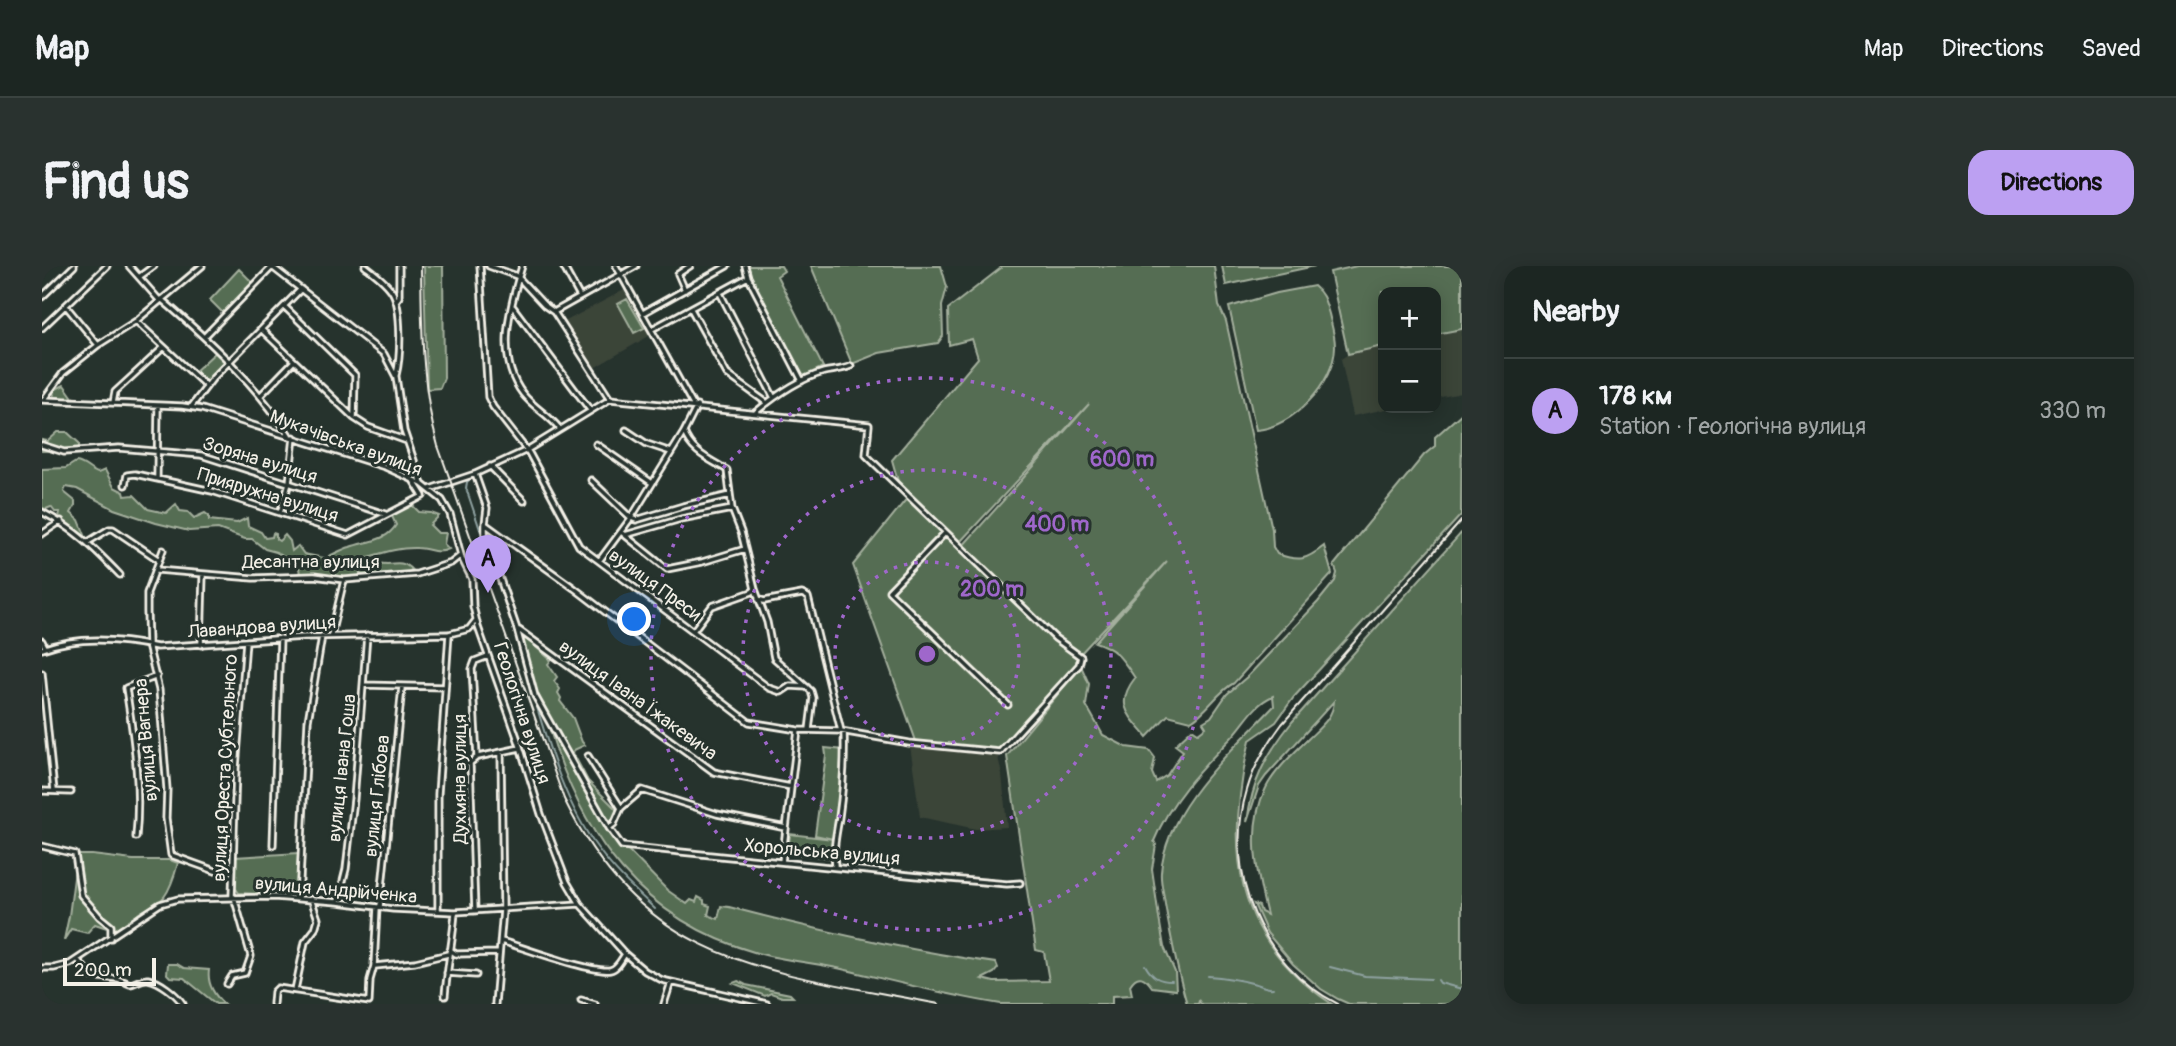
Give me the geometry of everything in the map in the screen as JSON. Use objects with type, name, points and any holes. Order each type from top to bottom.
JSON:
[{"type":"street","points":[[42,297],[74,266]]},
{"type":"street","points":[[42,328],[107,266]]},
{"type":"street","points":[[130,266],[160,300],[205,336],[260,396],[291,436],[289,483],[279,514]]},
{"type":"street","points":[[139,277],[154,266]]},
{"type":"street","name":"Мукачівська вулиця","points":[[43,400],[63,373],[98,345],[136,321],[202,266]]},
{"type":"street","points":[[205,336],[272,266],[379,349],[396,377]]},
{"type":"street","points":[[365,266],[389,288],[396,301],[399,346],[396,377],[407,442],[422,484]]},
{"type":"street","points":[[396,301],[399,296],[399,266]]},
{"type":"street","name":"вулиця Преси","points":[[480,266],[488,397],[527,450],[579,546],[775,691],[784,692],[790,687],[807,687]]},
{"type":"street","points":[[485,524],[574,588],[749,722],[798,730],[842,732],[909,743],[1000,752],[1079,665],[1081,657],[1055,638],[866,455],[869,425],[610,398],[554,312],[544,306],[519,277],[489,266]]},
{"type":"street","points":[[522,266],[506,334],[513,377],[523,394],[560,429]]},
{"type":"street","points":[[563,266],[580,297]]},
{"type":"street","points":[[616,266],[695,406]]},
{"type":"street","points":[[554,312],[636,266]]},
{"type":"street","points":[[685,290],[678,274],[690,266]]},
{"type":"street","points":[[642,314],[727,266]]},
{"type":"street","points":[[745,267],[802,381]]},
{"type":"street","points":[[652,330],[748,277]]},
{"type":"street","points":[[191,407],[206,386],[301,289]]},
{"type":"street","points":[[720,293],[774,398]]},
{"type":"street","points":[[66,306],[98,345]]},
{"type":"street","points":[[285,307],[355,375],[354,418]]},
{"type":"street","points":[[513,307],[590,410]]},
{"type":"street","points":[[691,309],[727,374],[767,403]]},
{"type":"street","points":[[136,321],[206,386]]},
{"type":"street","points":[[262,330],[354,418],[368,427],[407,442]]},
{"type":"street","points":[[113,403],[115,392],[163,347]]},
{"type":"street","points":[[260,396],[294,361]]},
{"type":"street","points":[[757,412],[802,381],[824,372],[851,366]]},
{"type":"street","points":[[42,393],[49,392]]},
{"type":"street","name":"Мукачівська вулиця","points":[[43,400],[191,407],[366,460],[430,489],[475,474],[527,450],[610,398]]},
{"type":"street","points":[[157,478],[158,405]]},
{"type":"street","points":[[599,561],[622,533],[684,432],[695,406]]},
{"type":"street","points":[[274,431],[281,424]]},
{"type":"street","points":[[626,430],[647,444],[671,452]]},
{"type":"street","points":[[684,432],[693,450],[727,470],[732,509],[767,622],[776,662],[807,687],[813,698],[809,731]]},
{"type":"street","points":[[596,444],[652,483]]},
{"type":"street","name":"Зоряна вулиця","points":[[42,445],[64,452],[120,448],[201,455],[385,514]]},
{"type":"street","points":[[491,467],[524,501]]},
{"type":"street","name":"Прияружна вулиця","points":[[125,485],[126,477],[130,474],[157,478],[212,491],[348,536],[423,496],[412,479]]},
{"type":"street","points":[[475,474],[487,508],[485,534],[517,629],[535,696],[609,828],[614,824],[621,808],[642,790],[717,814],[786,828]]},
{"type":"street","points":[[592,481],[631,518],[642,519],[730,495]]},
{"type":"street","name":"Геологічна вулиця","points":[[430,489],[445,505],[454,527],[461,555],[473,584],[476,620],[488,656],[553,847],[567,882],[580,904]]},
{"type":"street","points":[[622,533],[732,509]]},
{"type":"street","points":[[42,512],[61,521],[79,538],[89,542],[120,575]]},
{"type":"street","points":[[42,534],[61,521]]},
{"type":"street","points":[[89,542],[113,529],[159,560]]},
{"type":"street","points":[[946,532],[889,591],[1008,705]]},
{"type":"street","points":[[622,533],[667,569],[745,549]]},
{"type":"street","name":"вулиця Вагнера","points":[[163,550],[158,570],[147,593],[149,645],[157,676],[171,855],[232,877]]},
{"type":"street","name":"Десантна вулиця","points":[[158,570],[253,578],[314,576],[344,580],[417,574],[451,563],[461,555]]},
{"type":"street","points":[[201,645],[203,575]]},
{"type":"street","points":[[331,636],[344,580]]},
{"type":"street","points":[[694,631],[712,606],[755,589]]},
{"type":"street","points":[[758,599],[764,601],[802,594],[808,597],[842,732],[845,755],[832,854],[835,866]]},
{"type":"street","name":"Лавандова вулиця","points":[[42,640],[43,648],[70,642],[104,640],[157,647],[322,636],[449,634],[469,629],[476,620]]},
{"type":"street","name":"вулиця Івана Їжакевича","points":[[517,629],[714,772],[791,787]]},
{"type":"street","points":[[438,911],[438,794],[449,634]]},
{"type":"street","name":"вулиця Івана Гоша","points":[[338,902],[347,859],[367,635]]},
{"type":"street","points":[[299,899],[308,721],[322,636]]},
{"type":"street","points":[[273,845],[280,638]]},
{"type":"street","name":"вулиця Ореста Субтельного","points":[[227,984],[231,977],[245,973],[251,956],[233,897],[232,877],[236,768],[246,641]]},
{"type":"street","name":"Духмяна вулиця","points":[[475,911],[470,767],[471,760],[477,757],[472,669],[475,661],[488,656]]},
{"type":"street","points":[[42,673],[54,791]]},
{"type":"street","points":[[136,837],[138,781],[126,688],[157,676]]},
{"type":"street","points":[[364,685],[445,687]]},
{"type":"street","name":"вулиця Глібова","points":[[369,1003],[402,687]]},
{"type":"street","points":[[782,862],[798,730]]},
{"type":"street","points":[[477,757],[520,748]]},
{"type":"street","points":[[495,1004],[503,910],[501,753]]},
{"type":"street","points":[[588,756],[621,808]]},
{"type":"street","points":[[42,791],[71,792]]},
{"type":"street","name":"Хорольська вулиця","points":[[609,828],[622,846],[938,878],[1020,883]]},
{"type":"street","points":[[42,846],[75,854],[79,889],[94,910],[111,926],[111,938]]},
{"type":"street","name":"вулиця Андрійченка","points":[[42,968],[62,967],[79,960],[168,901],[233,897],[311,899],[454,912],[580,904]]},
{"type":"street","points":[[295,990],[305,942],[313,933],[318,919],[311,899]]},
{"type":"street","points":[[580,904],[625,954],[645,971],[671,982],[767,1004]]},
{"type":"street","points":[[445,996],[454,912]]},
{"type":"street","points":[[500,941],[592,968],[610,970],[615,968],[625,954]]},
{"type":"street","points":[[374,966],[415,962],[449,952],[499,953]]},
{"type":"street","points":[[79,960],[91,976],[118,979],[130,984],[145,978],[166,988],[183,1004]]},
{"type":"street","points":[[446,972],[477,975]]},
{"type":"street","points":[[664,1004],[671,982]]},
{"type":"street","points":[[273,1004],[277,988],[369,1003]]},
{"type":"street","points":[[581,1000],[595,1004]]},
{"type":"shaded area","points":[[626,289],[649,330],[649,336],[594,368],[564,322]]},
{"type":"shaded area","points":[[1462,329],[1462,393],[1441,397],[1441,350],[1441,334]]},
{"type":"shaded area","points":[[1378,347],[1378,411],[1353,416],[1341,359],[1348,354]]},
{"type":"shaded area","points":[[910,745],[997,753],[1002,774],[1007,827],[976,829],[920,817]]},
{"type":"green space","points":[[424,266],[443,266],[444,378],[440,388],[427,389]]},
{"type":"green space","points":[[747,266],[781,266],[784,271],[777,276],[823,367],[803,377],[752,281]]},
{"type":"green space","points":[[811,266],[941,266],[947,287],[942,306],[943,336],[938,343],[879,353],[852,364]]},
{"type":"green space","points":[[1000,266],[1214,266],[1219,306],[1226,321],[1272,529],[1273,547],[1277,554],[1297,559],[1307,557],[1324,546],[1332,574],[1234,683],[1191,721],[1168,715],[1147,737],[1126,709],[1125,696],[1135,678],[1114,651],[1095,642],[1167,561],[1080,654],[1074,671],[1001,749],[916,741],[853,565],[908,497],[961,548],[1089,404],[960,542],[898,481],[892,460],[978,358],[972,339],[949,345],[948,309],[1001,268]]},
{"type":"green space","points":[[1222,266],[1315,266],[1226,285]]},
{"type":"green space","points":[[1357,266],[1462,266],[1462,329],[1441,333],[1441,287],[1378,287],[1378,347],[1348,354],[1330,272]]},
{"type":"green space","points":[[239,269],[255,285],[225,315],[210,300]]},
{"type":"green space","points":[[1314,286],[1325,302],[1334,338],[1333,360],[1328,374],[1309,401],[1297,412],[1284,421],[1256,430],[1229,307]]},
{"type":"green space","points":[[627,299],[644,328],[634,333],[618,304]]},
{"type":"green space","points":[[217,351],[227,362],[208,382],[203,382],[193,373]]},
{"type":"green space","points":[[64,385],[74,399],[55,397],[52,391]]},
{"type":"green space","points":[[1462,413],[1461,515],[1294,697],[1276,722],[1250,740],[1238,818],[1238,854],[1244,888],[1256,921],[1274,951],[1299,978],[1332,1004],[1201,1004],[1199,1001],[1198,1004],[1187,1004],[1172,942],[1161,876],[1166,848],[1175,825],[1204,781],[1274,706],[1273,696],[1255,709],[1188,785],[1169,812],[1154,841],[1156,845],[1152,869],[1159,918],[1164,947],[1175,972],[1176,990],[1152,987],[1139,977],[1130,985],[1132,995],[1112,996],[1112,1004],[1001,1004],[768,956],[716,938],[681,919],[649,896],[622,869],[599,839],[579,804],[563,767],[549,727],[599,818],[622,850],[629,848],[667,890],[687,904],[691,900],[696,902],[698,897],[704,900],[704,904],[710,906],[708,915],[718,919],[721,906],[729,907],[862,939],[996,963],[998,968],[994,973],[982,979],[994,982],[1049,981],[1044,952],[1036,950],[1007,756],[1081,666],[1089,684],[1086,705],[1103,735],[1126,747],[1149,750],[1155,758],[1152,773],[1156,782],[1167,775],[1183,751],[1175,745],[1192,729],[1198,733],[1206,727],[1203,722],[1211,717],[1227,694],[1248,676],[1318,602],[1335,581],[1337,573],[1334,565],[1424,455],[1435,446],[1435,437]]},
{"type":"green space","points":[[58,432],[67,432],[79,443],[79,450],[42,451],[42,440],[48,441]]},
{"type":"green space","points":[[76,462],[98,473],[105,470],[114,487],[124,492],[125,496],[134,495],[148,509],[166,513],[176,504],[180,511],[188,512],[194,518],[205,513],[209,520],[237,523],[247,518],[248,526],[261,532],[265,538],[272,537],[273,533],[279,541],[285,535],[290,541],[292,551],[298,546],[304,554],[329,559],[329,556],[345,549],[381,538],[396,525],[390,512],[410,503],[419,512],[439,516],[430,525],[438,533],[446,533],[444,544],[449,549],[433,551],[410,548],[357,560],[367,563],[359,570],[360,573],[379,563],[398,563],[406,565],[415,574],[377,574],[349,578],[300,576],[299,567],[252,539],[218,529],[189,531],[156,523],[114,509],[77,489],[66,487],[64,492],[75,501],[71,513],[79,520],[87,540],[59,517],[60,512],[55,512],[51,507],[42,508],[42,469],[66,468]]},
{"type":"green space","points":[[1462,532],[1462,1004],[1349,1004],[1321,989],[1293,964],[1267,933],[1254,904],[1267,915],[1255,851],[1256,819],[1260,803],[1274,775],[1321,726],[1334,701],[1266,776],[1259,786],[1247,822],[1252,794],[1268,757],[1292,722]]},
{"type":"green space","points":[[524,637],[551,660],[548,664],[557,677],[554,681],[560,689],[560,701],[573,718],[585,745],[573,753],[588,781],[616,809],[611,821],[601,812],[552,724],[530,674],[524,653]]},
{"type":"green space","points":[[825,748],[844,750],[831,858],[788,853],[790,834],[833,839],[815,835]]},
{"type":"green space","points":[[298,853],[296,896],[239,893],[234,886],[235,857]]},
{"type":"green space","points":[[77,855],[170,860],[178,863],[164,897],[109,938],[110,929],[95,924],[87,933],[71,929],[64,940]]},
{"type":"green space","points":[[168,964],[209,970],[212,989],[224,1004],[216,1004],[184,978],[170,977],[167,974]]},
{"type":"green space","points":[[738,981],[793,997],[771,993],[765,996],[733,983]]},
{"type":"waterway","points":[[471,478],[466,488],[532,692]]},
{"type":"waterway","points":[[534,697],[560,776],[587,833],[625,881],[655,909]]},
{"type":"waterway","points":[[1145,965],[1156,978],[1172,981]]},
{"type":"waterway","points":[[1330,967],[1365,976],[1431,979]]},
{"type":"waterway","points":[[1208,976],[1273,988]]},
{"type":"waterway","points":[[1438,980],[1440,983],[1462,989]]},
{"type":"railway","points":[[421,266],[425,379],[438,446],[564,799],[597,855],[634,898],[675,930],[720,953],[822,982],[939,1004]]},
{"type":"railway","points":[[1338,1004],[1311,987],[1288,966],[1269,941],[1254,913],[1240,853],[1241,821],[1247,790],[1261,755],[1282,724],[1462,520]]},
{"type":"place","name":"178 км","points":[[488,593]]}]
